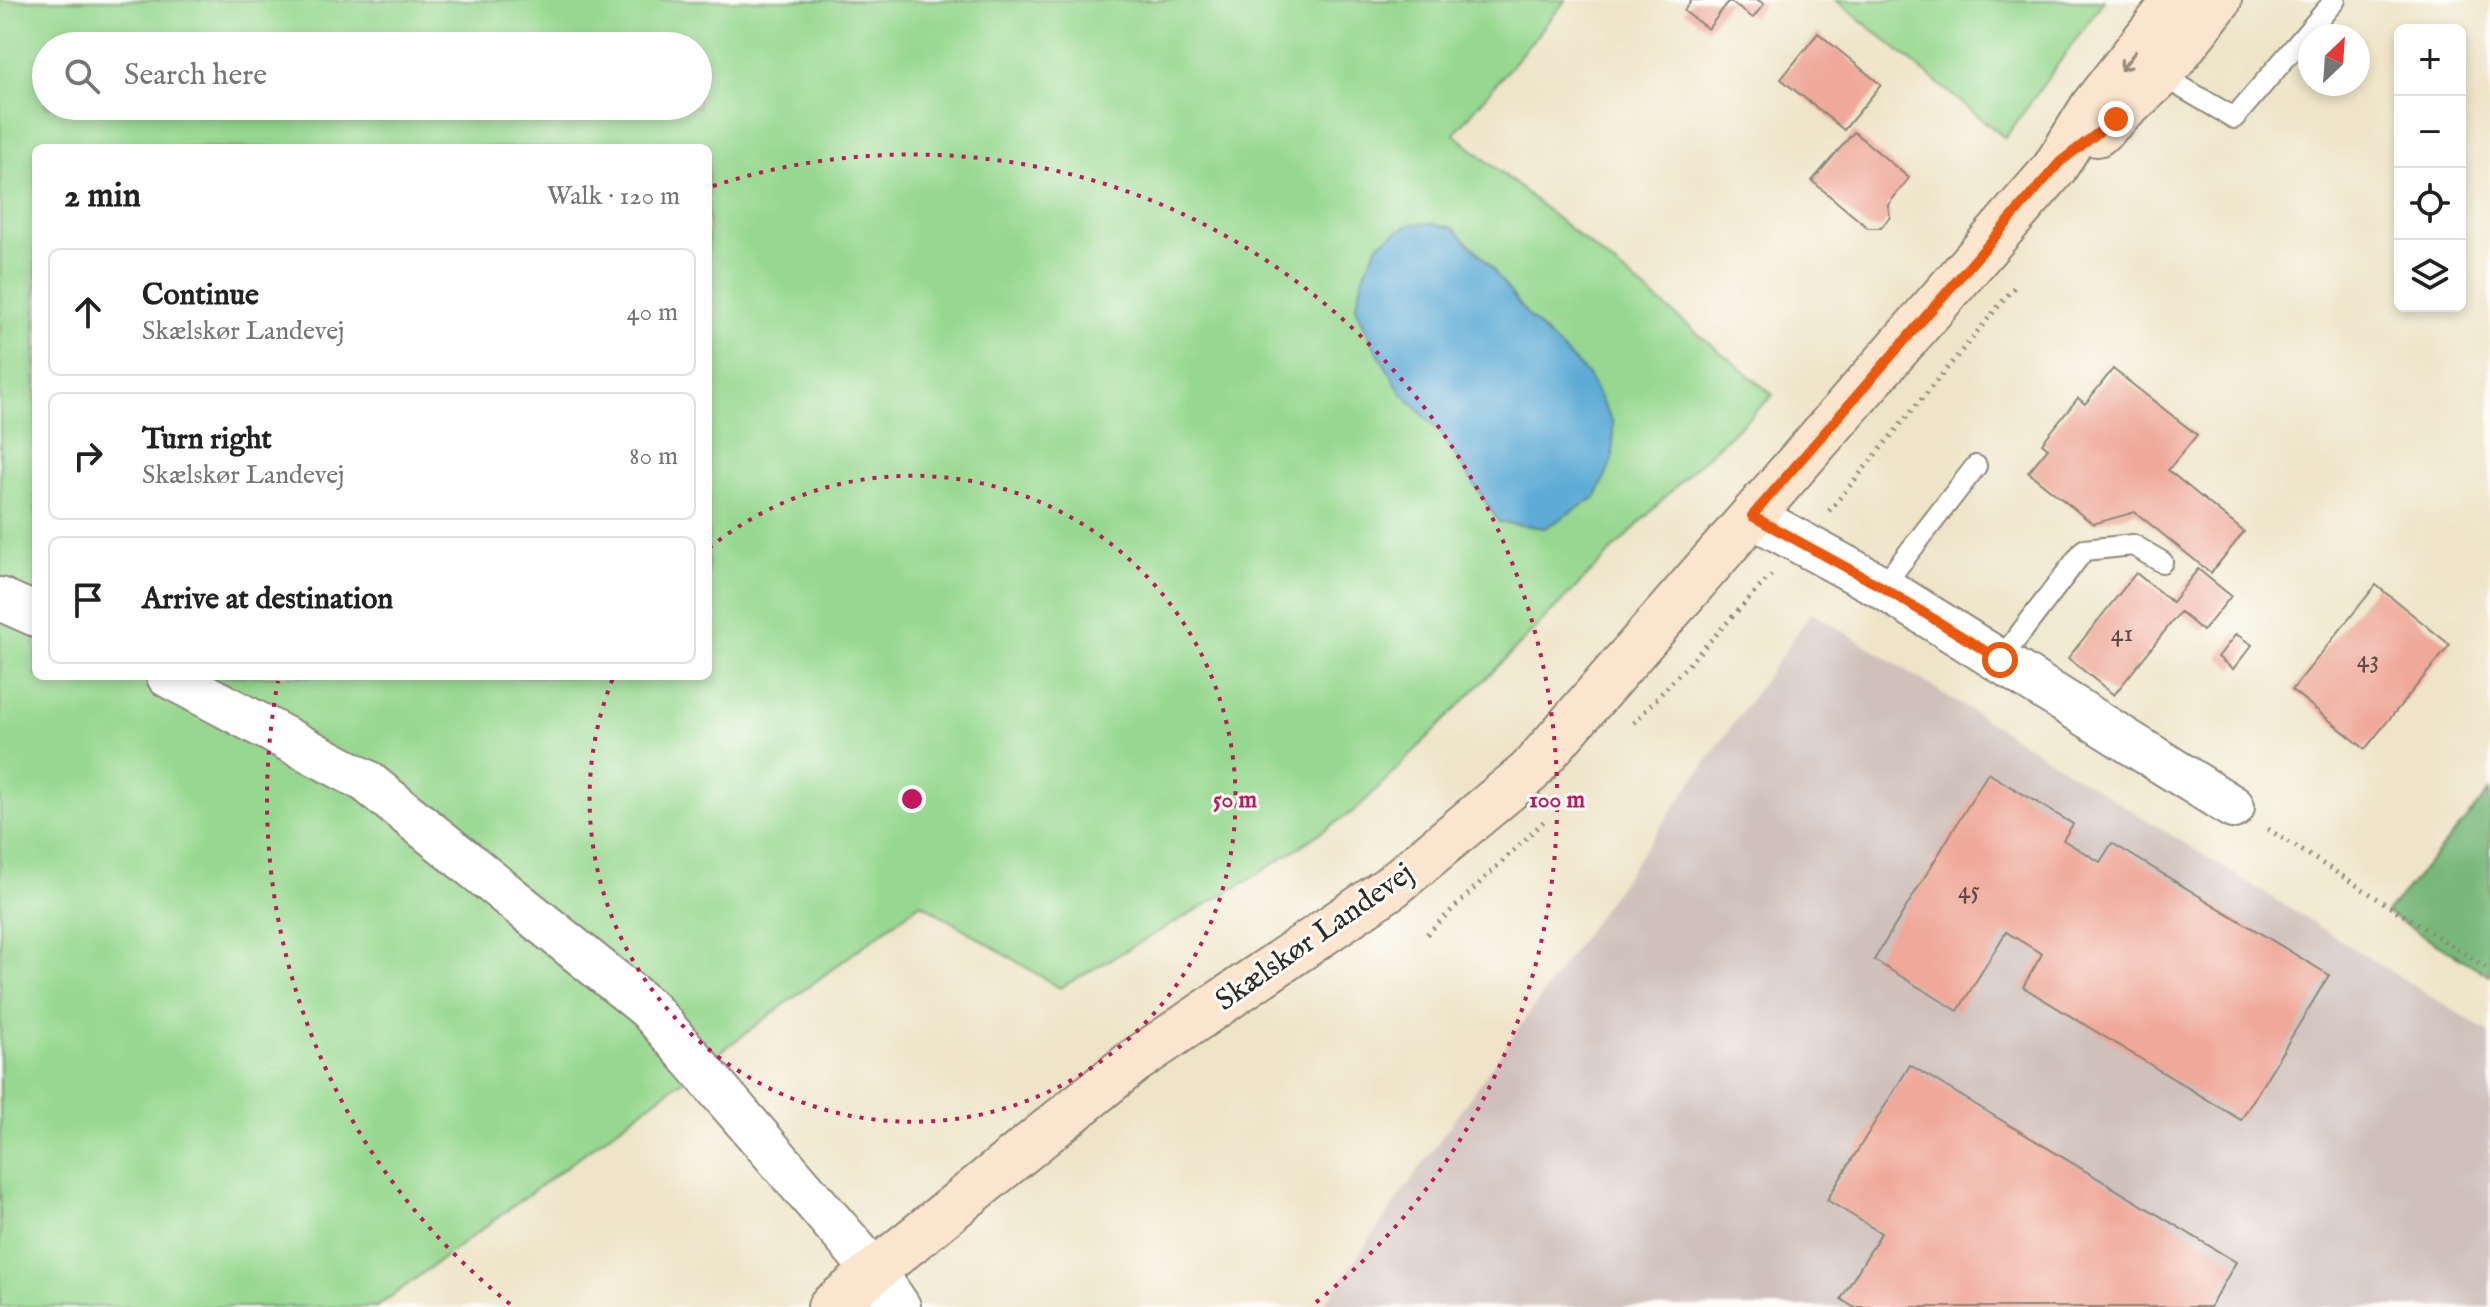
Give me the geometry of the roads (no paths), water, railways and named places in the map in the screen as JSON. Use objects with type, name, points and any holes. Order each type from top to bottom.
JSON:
[{"type":"street","name":"Skælskør Landevej","points":[[830,1307],[887,1290],[1133,1062],[1391,887],[1529,772],[2060,162],[2093,106],[2176,0]]},
{"type":"street","name":"Skælskør Landevej","points":[[2060,162],[2116,119],[2161,75],[2219,0]]},
{"type":"street","points":[[1752,516],[1882,587],[2233,807]]},
{"type":"street","points":[[0,599],[32,613]]},
{"type":"street","points":[[176,680],[366,781],[649,1009],[887,1290]]},
{"type":"lane","points":[[2161,75],[2234,118],[2335,0]]},
{"type":"lane","points":[[1882,587],[1976,466]]},
{"type":"lane","points":[[2000,660],[2084,550],[2133,545],[2162,562]]},
{"type":"water","points":[[1430,223],[1453,228],[1483,257],[1529,317],[1588,375],[1613,423],[1613,459],[1596,497],[1545,528],[1499,522],[1440,432],[1401,392],[1371,341],[1356,307],[1365,270],[1380,242],[1410,224]]}]
